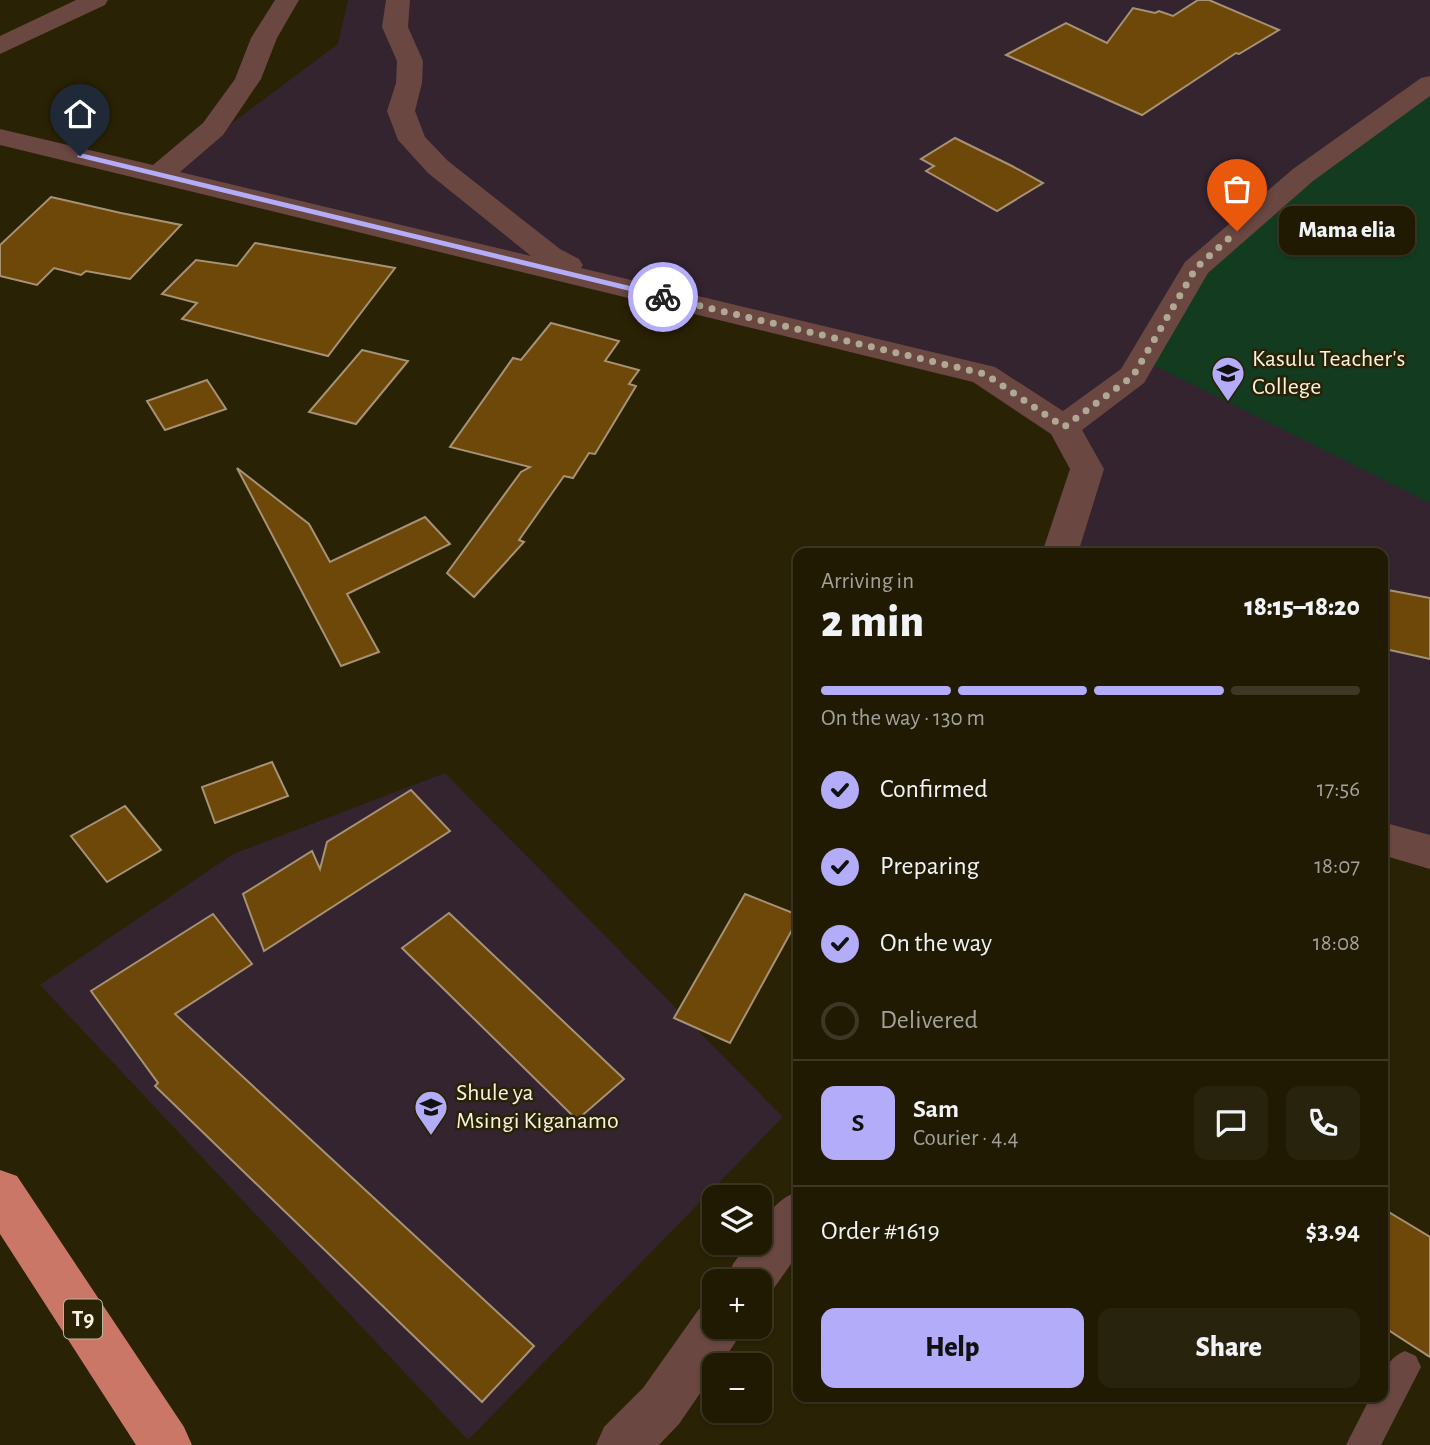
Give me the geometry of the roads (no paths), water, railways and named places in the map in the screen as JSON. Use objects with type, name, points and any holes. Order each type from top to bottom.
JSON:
[{"type":"highway","name":"T9","points":[[0,1192],[166,1445]]},
{"type":"street","points":[[0,46],[96,0]]},
{"type":"street","points":[[159,175],[214,129],[248,79],[264,38],[287,0]]},
{"type":"street","points":[[376,0],[396,13],[410,61],[409,83],[401,111],[412,140],[438,167],[549,255],[597,281]]},
{"type":"street","points":[[1064,427],[1133,376],[1196,268],[1303,175],[1430,84]]},
{"type":"street","points":[[0,136],[985,374],[1064,427],[1087,469],[1062,548]]},
{"type":"street","points":[[1388,840],[1430,852]]},
{"type":"street","points":[[759,1269],[793,1221]]},
{"type":"street","points":[[621,1445],[661,1406],[708,1339]]},
{"type":"lane","points":[[1388,1399],[1405,1367]]},
{"type":"lane","points":[[1363,1445],[1386,1402]]},
{"type":"place","name":"Mama elia","points":[[1237,231]]},
{"type":"place","name":"Kasulu Teacher's College","points":[[1228,403]]},
{"type":"place","name":"Shule ya Msingi Kiganamo","points":[[431,1137]]}]
